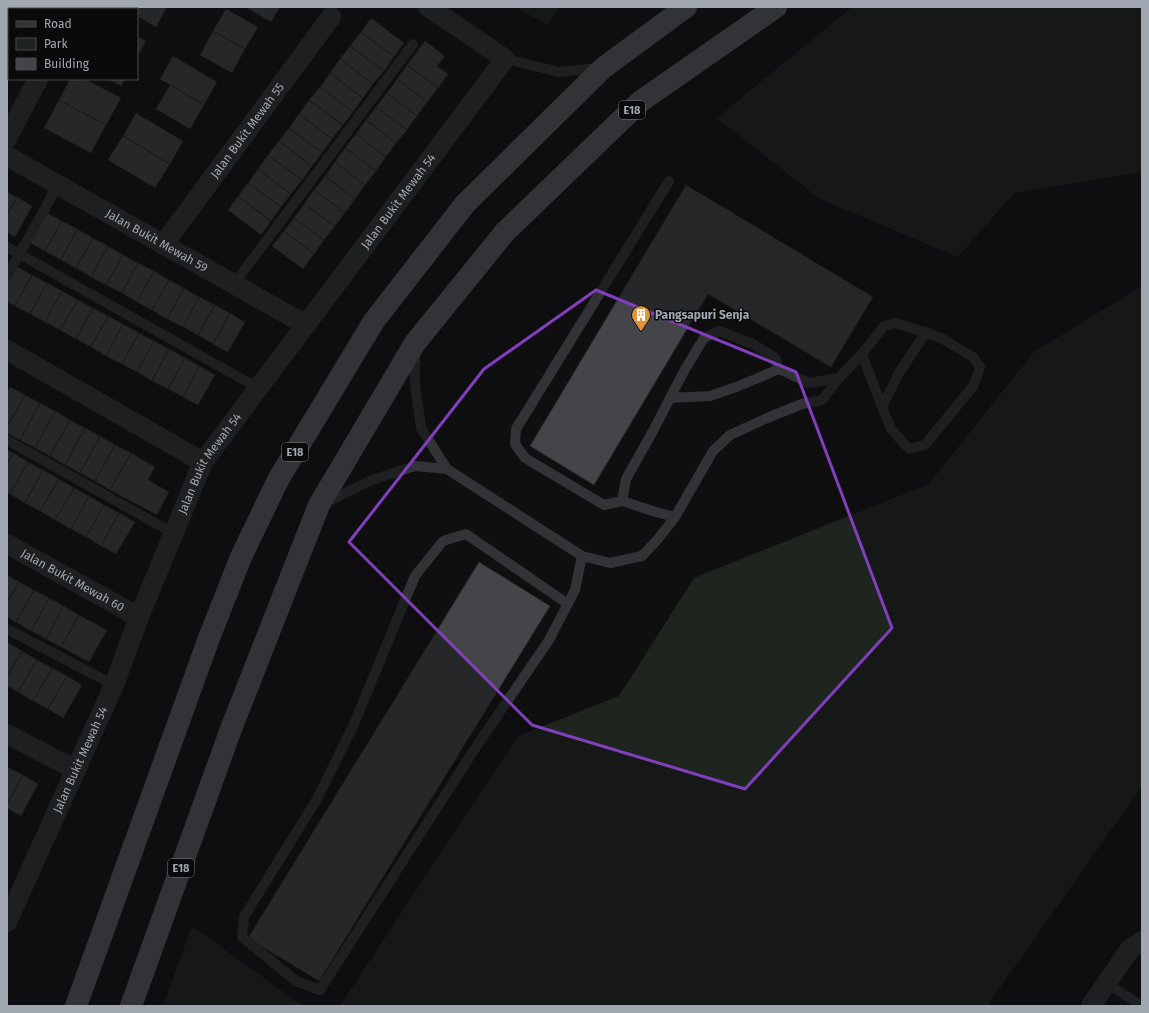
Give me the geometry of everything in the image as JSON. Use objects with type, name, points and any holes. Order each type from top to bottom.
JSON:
[{"type":"highway","name":"E18","points":[[76,1006],[208,638],[241,557],[278,480],[374,321],[465,204],[603,68],[686,7]]},
{"type":"highway","name":"E18","points":[[131,1006],[231,729],[319,505],[415,343],[505,232],[641,101],[776,7]]},
{"type":"street","points":[[428,7],[505,59]]},
{"type":"street","name":"Jalan Bukit Mewah 55","points":[[163,245],[330,17]]},
{"type":"street","name":"Jalan Bukit Mewah 54","points":[[7,922],[114,685],[139,617],[203,462],[505,59]]},
{"type":"street","points":[[7,138],[37,80]]},
{"type":"street","name":"Jalan Bukit Mewah 59","points":[[7,156],[306,325]]},
{"type":"street","points":[[7,350],[203,462]]},
{"type":"street","name":"Jalan Bukit Mewah 60","points":[[7,544],[139,617]]},
{"type":"street","points":[[7,734],[76,770]]},
{"type":"street","points":[[1091,1006],[1130,949],[1142,941]]},
{"type":"lane","points":[[234,284],[413,44]]},
{"type":"lane","points":[[505,59],[559,72],[603,68]]},
{"type":"lane","points":[[669,181],[516,429],[515,444],[525,458],[604,505],[622,501],[675,517]]},
{"type":"lane","points":[[7,276],[58,185]]},
{"type":"lane","points":[[7,247],[258,388]]},
{"type":"lane","points":[[415,343],[415,385],[421,428],[447,469],[582,556],[610,563],[642,556],[658,539],[675,517],[713,451],[730,435],[802,404],[822,400],[884,326],[896,323],[941,338],[973,357],[980,367],[974,385],[925,445],[909,449],[891,429],[862,354]]},
{"type":"lane","points":[[622,501],[626,479],[704,338],[719,331],[753,344],[775,358],[779,369],[809,383],[839,378]]},
{"type":"lane","points":[[882,407],[899,373],[926,332]]},
{"type":"lane","points":[[670,398],[710,396],[739,386],[779,369]]},
{"type":"lane","points":[[7,440],[173,533]]},
{"type":"lane","points":[[319,505],[372,480],[415,466],[447,469]]},
{"type":"lane","points":[[568,604],[466,534],[444,541],[415,576],[354,724],[317,799],[244,917],[242,937],[296,981],[320,990],[474,750],[549,640],[568,604],[575,590],[582,556]]},
{"type":"lane","points":[[7,629],[114,685]]},
{"type":"lane","points":[[1106,983],[1142,1006]]},
{"type":"highlighted area","points":[[596,290],[796,372],[892,628],[745,789],[532,725],[349,542],[484,369]]},
{"type":"green space","points":[[516,7],[560,7],[547,25]]},
{"type":"green space","points":[[852,7],[1142,7],[1142,172],[1014,193],[958,257],[820,199],[717,118]]},
{"type":"green space","points":[[1142,286],[1142,786],[987,1006],[340,1006],[518,736],[619,696],[694,578],[929,484],[1034,352]]},
{"type":"green space","points":[[192,926],[303,1006],[163,1006]]},
{"type":"building","points":[[7,7],[23,7],[8,8],[7,41]]},
{"type":"building","points":[[167,7],[156,27],[138,17],[138,8],[124,8]]},
{"type":"building","points":[[245,7],[280,7],[271,22]]},
{"type":"building","points":[[226,9],[258,27],[245,49],[213,31]]},
{"type":"building","points":[[371,18],[404,43],[394,57],[361,32]]},
{"type":"building","points":[[213,31],[245,49],[232,73],[200,55]]},
{"type":"building","points":[[361,32],[394,57],[384,71],[350,46]]},
{"type":"building","points":[[138,37],[146,41],[138,55]]},
{"type":"building","points":[[425,41],[445,56],[437,66],[448,74],[438,88],[407,65]]},
{"type":"building","points":[[350,46],[384,71],[373,84],[340,59]]},
{"type":"building","points":[[173,56],[217,82],[204,105],[160,79]]},
{"type":"building","points":[[340,59],[373,84],[363,98],[330,73]]},
{"type":"building","points":[[407,65],[438,88],[427,102],[397,79]]},
{"type":"building","points":[[330,73],[363,98],[353,112],[320,87]]},
{"type":"building","points":[[397,79],[427,102],[417,116],[387,93]]},
{"type":"building","points":[[69,80],[87,80],[121,98],[106,125],[59,100]]},
{"type":"building","points":[[109,80],[124,80],[121,86]]},
{"type":"building","points":[[170,85],[204,105],[190,129],[156,109]]},
{"type":"building","points":[[320,87],[353,112],[343,125],[309,100]]},
{"type":"building","points":[[387,93],[417,116],[407,130],[376,107]]},
{"type":"building","points":[[59,100],[106,125],[91,153],[44,128]]},
{"type":"building","points":[[309,100],[343,125],[332,139],[299,114]]},
{"type":"building","points":[[376,107],[407,130],[396,143],[366,120]]},
{"type":"building","points":[[136,113],[183,141],[170,164],[123,136]]},
{"type":"building","points":[[299,114],[332,139],[322,153],[289,128]]},
{"type":"building","points":[[366,120],[396,143],[386,157],[356,134]]},
{"type":"building","points":[[289,128],[322,153],[312,166],[279,141]]},
{"type":"building","points":[[356,134],[386,157],[376,171],[345,148]]},
{"type":"building","points":[[123,136],[170,164],[155,188],[108,160]]},
{"type":"building","points":[[279,141],[312,166],[302,180],[268,155]]},
{"type":"building","points":[[345,148],[376,171],[365,185],[335,162]]},
{"type":"building","points":[[268,155],[302,180],[291,194],[258,169]]},
{"type":"building","points":[[335,162],[365,185],[355,199],[325,176]]},
{"type":"building","points":[[258,169],[291,194],[281,207],[248,183]]},
{"type":"building","points":[[325,176],[355,199],[345,213],[314,190]]},
{"type":"building","points":[[248,183],[281,207],[271,221],[238,196]]},
{"type":"building","name":"Pangsapuri Senja","points":[[686,185],[873,297],[831,367],[708,294],[594,485],[530,446]]},
{"type":"building","points":[[314,190],[345,213],[335,226],[304,204]]},
{"type":"building","points":[[7,192],[17,197],[7,215]]},
{"type":"building","points":[[238,196],[271,221],[261,235],[228,210]]},
{"type":"building","points":[[17,197],[32,206],[15,237],[7,232],[7,215]]},
{"type":"building","points":[[304,204],[335,226],[324,240],[294,218]]},
{"type":"building","points":[[47,213],[62,221],[45,251],[30,243]]},
{"type":"building","points":[[294,218],[324,240],[314,254],[284,231]]},
{"type":"building","points":[[62,221],[77,229],[61,260],[45,251]]},
{"type":"building","points":[[77,229],[93,238],[76,268],[61,260]]},
{"type":"building","points":[[284,231],[314,254],[303,269],[272,246]]},
{"type":"building","points":[[93,238],[108,246],[91,277],[76,268]]},
{"type":"building","points":[[108,246],[123,255],[106,285],[91,277]]},
{"type":"building","points":[[123,255],[138,263],[122,293],[106,285]]},
{"type":"building","points":[[138,263],[154,271],[137,302],[122,293]]},
{"type":"building","points":[[16,266],[32,275],[15,306],[7,301],[7,283]]},
{"type":"building","points":[[154,271],[169,280],[152,310],[137,302]]},
{"type":"building","points":[[32,275],[47,283],[30,314],[15,306]]},
{"type":"building","points":[[169,280],[184,288],[167,319],[152,310]]},
{"type":"building","points":[[47,283],[62,291],[45,322],[30,314]]},
{"type":"building","points":[[184,288],[199,297],[183,327],[167,319]]},
{"type":"building","points":[[62,291],[78,300],[60,330],[45,322]]},
{"type":"building","points":[[199,297],[215,305],[198,335],[183,327]]},
{"type":"building","points":[[78,300],[93,308],[76,339],[60,330]]},
{"type":"building","points":[[215,305],[230,313],[213,344],[198,335]]},
{"type":"building","points":[[93,308],[108,316],[91,347],[76,339]]},
{"type":"building","points":[[230,313],[245,322],[228,352],[213,344]]},
{"type":"building","points":[[108,316],[123,324],[106,356],[91,347]]},
{"type":"building","points":[[123,324],[139,333],[122,364],[106,356]]},
{"type":"building","points":[[139,333],[154,341],[137,372],[122,364]]},
{"type":"building","points":[[154,341],[169,349],[152,381],[137,372]]},
{"type":"building","points":[[169,349],[185,358],[168,389],[152,381]]},
{"type":"building","points":[[185,358],[200,366],[183,397],[168,389]]},
{"type":"building","points":[[200,366],[215,375],[198,405],[183,397]]},
{"type":"building","points":[[10,387],[25,395],[7,427],[7,392]]},
{"type":"building","points":[[25,395],[40,403],[20,440],[7,433],[7,427]]},
{"type":"building","points":[[40,403],[55,411],[35,448],[20,440]]},
{"type":"building","points":[[55,411],[70,420],[50,456],[35,448]]},
{"type":"building","points":[[70,420],[85,428],[65,465],[50,456]]},
{"type":"building","points":[[85,428],[100,436],[80,473],[65,465]]},
{"type":"building","points":[[100,436],[115,445],[95,481],[80,473]]},
{"type":"building","points":[[115,445],[131,453],[110,490],[95,481]]},
{"type":"building","points":[[7,450],[13,453],[7,464]]},
{"type":"building","points":[[13,453],[28,462],[10,494],[7,493],[7,464]]},
{"type":"building","points":[[131,453],[155,467],[148,480],[169,492],[157,515],[110,490]]},
{"type":"building","points":[[28,462],[43,470],[25,503],[10,494]]},
{"type":"building","points":[[43,470],[59,479],[40,511],[25,503]]},
{"type":"building","points":[[59,479],[74,488],[55,520],[40,511]]},
{"type":"building","points":[[74,488],[89,496],[71,529],[55,520]]},
{"type":"building","points":[[89,496],[104,505],[86,537],[71,529]]},
{"type":"building","points":[[104,505],[119,513],[101,546],[86,537]]},
{"type":"building","points":[[119,513],[135,522],[116,554],[101,546]]},
{"type":"building","points":[[479,562],[550,606],[319,981],[248,938]]},
{"type":"building","points":[[7,575],[19,582],[7,603]]},
{"type":"building","points":[[19,582],[34,590],[16,622],[7,617],[7,603]]},
{"type":"building","points":[[34,590],[49,598],[31,631],[16,622]]},
{"type":"building","points":[[49,598],[64,606],[46,639],[31,631]]},
{"type":"building","points":[[64,606],[79,615],[61,647],[46,639]]},
{"type":"building","points":[[79,615],[107,630],[89,662],[61,647]]},
{"type":"building","points":[[7,642],[22,651],[7,677]]},
{"type":"building","points":[[22,651],[37,660],[18,692],[7,686],[7,677]]},
{"type":"building","points":[[37,660],[52,668],[33,701],[18,692]]},
{"type":"building","points":[[52,668],[67,676],[48,709],[33,701]]},
{"type":"building","points":[[67,676],[82,685],[63,718],[48,709]]},
{"type":"building","points":[[7,767],[23,775],[7,804]]},
{"type":"building","points":[[23,775],[38,784],[21,816],[7,808],[7,804]]},
{"type":"place","name":"Pangsapuri Senja","points":[[641,332]]}]
